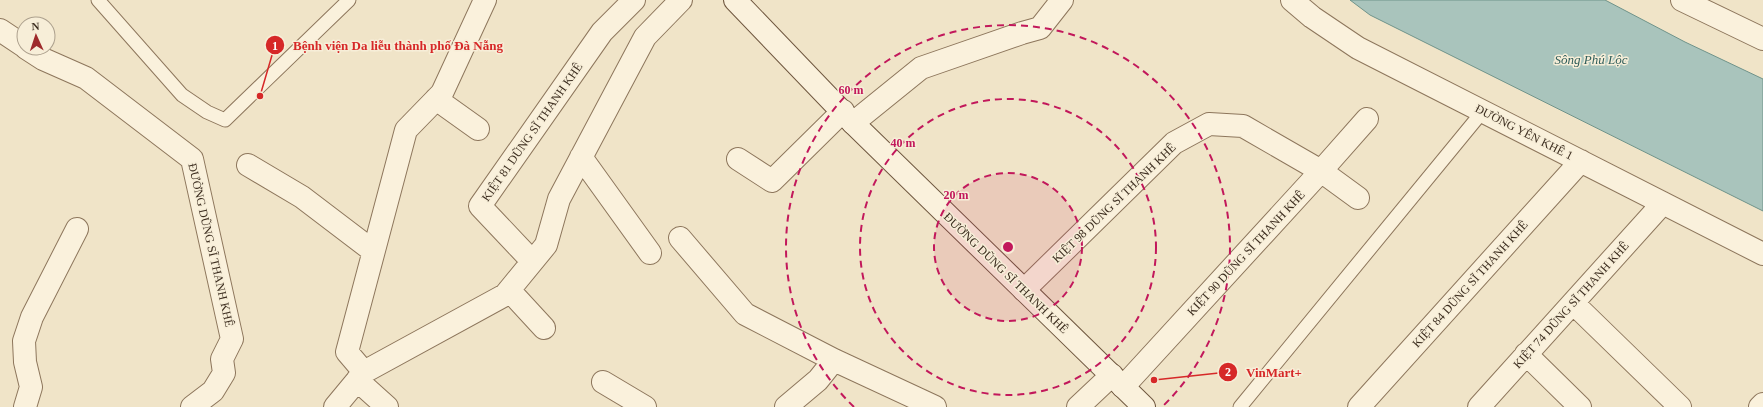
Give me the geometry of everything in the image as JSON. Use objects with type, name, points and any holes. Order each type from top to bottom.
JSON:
[{"type":"street","points":[[386,407],[360,376],[347,352],[406,130],[442,93],[486,0]]},
{"type":"street","name":"KIỆT 81 DŨNG SĨ THANH KHÊ","points":[[532,261],[480,206],[602,32],[634,0]]},
{"type":"street","points":[[335,407],[360,376],[505,295],[546,245],[559,199],[645,36],[681,0]]},
{"type":"street","points":[[738,159],[772,181],[848,117],[920,68],[1015,35],[1040,28],[1062,0]]},
{"type":"street","name":"ĐƯỜNG YÊN KHÊ 1","points":[[1292,0],[1312,17],[1358,48],[1763,254]]},
{"type":"street","points":[[1682,0],[1763,39]]},
{"type":"street","name":"ĐƯỜNG DŨNG SĨ THANH KHÊ","points":[[741,2],[848,117],[1144,407]]},
{"type":"street","name":"ĐƯỜNG DŨNG SĨ THANH KHÊ","points":[[0,30],[16,41]]},
{"type":"street","name":"ĐƯỜNG DŨNG SĨ THANH KHÊ","points":[[38,56],[86,78],[192,158],[232,339],[222,359],[224,373],[214,391],[192,407]]},
{"type":"street","points":[[436,99],[478,129]]},
{"type":"street","name":"KIỆT 90 DŨNG SĨ THANH KHÊ","points":[[1078,407],[1117,381],[1321,171],[1367,119]]},
{"type":"street","name":"KIỆT 98 DŨNG SĨ THANH KHÊ","points":[[1024,290],[1174,143],[1209,124],[1243,126],[1321,171],[1358,198]]},
{"type":"street","points":[[581,157],[650,253]]},
{"type":"street","name":"KIỆT 84 DŨNG SĨ THANH KHÊ","points":[[1359,407],[1581,161]]},
{"type":"street","points":[[248,165],[302,197],[374,251]]},
{"type":"street","name":"KIỆT 74 DŨNG SĨ THANH KHÊ","points":[[1479,407],[1663,202]]},
{"type":"street","points":[[25,407],[31,388],[25,362],[24,341],[32,317],[77,229]]},
{"type":"street","points":[[680,238],[745,314],[834,360],[935,407]]},
{"type":"street","points":[[509,290],[544,328]]},
{"type":"street","points":[[1573,303],[1680,407]]},
{"type":"street","points":[[1526,354],[1580,407]]},
{"type":"street","points":[[786,407],[818,380],[834,360]]},
{"type":"street","points":[[603,382],[645,407]]},
{"type":"street","points":[[1760,407],[1763,404]]},
{"type":"lane","points":[[98,0],[182,95],[207,112],[225,120],[349,0]]},
{"type":"lane","points":[[1240,407],[1483,111]]},
{"type":"water","name":"Sông Phú Lộc","points":[[1350,0],[1605,0],[1685,42],[1763,79],[1763,211],[1370,15]]},
{"type":"place","name":"Bệnh viện Da liễu thành phố Đà Nẵng","points":[[260,96]]},
{"type":"place","name":"VinMart+","points":[[1154,380]]}]
